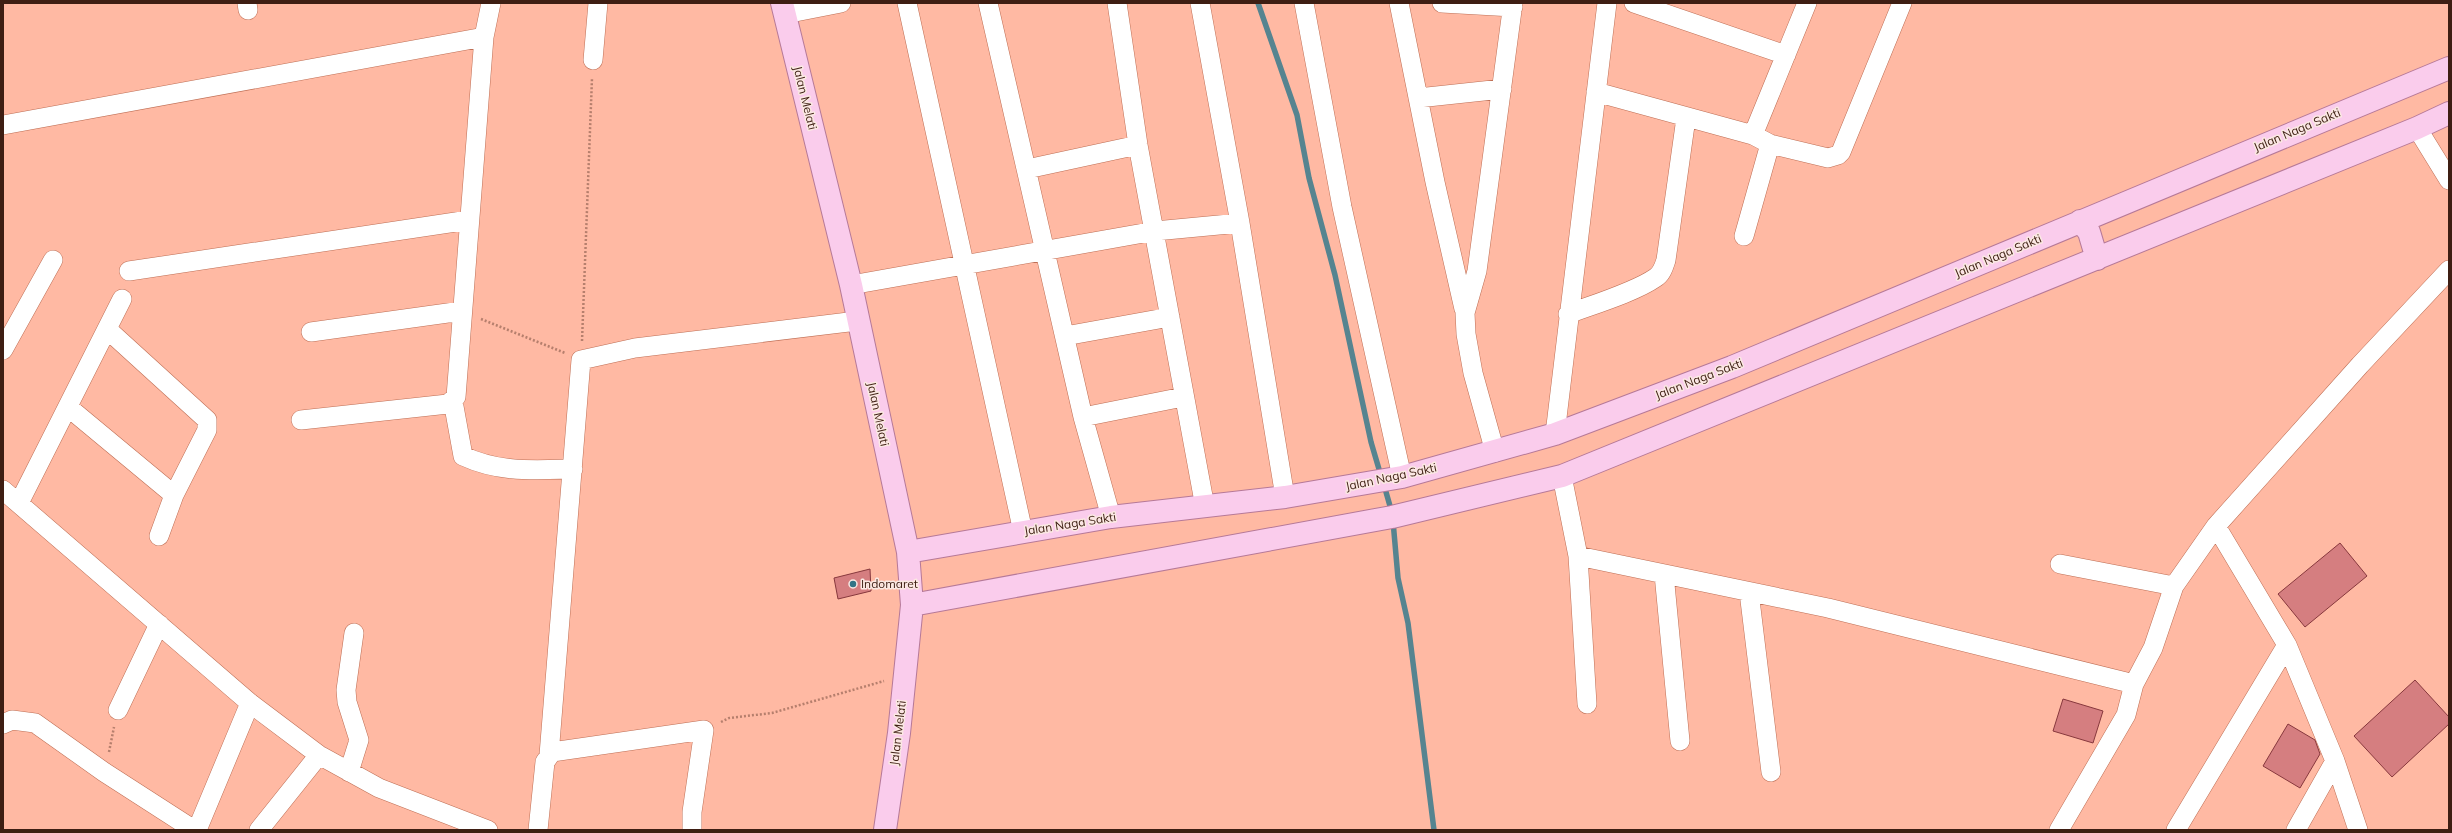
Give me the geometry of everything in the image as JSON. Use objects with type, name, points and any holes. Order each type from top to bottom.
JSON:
[{"type":"main road","name":"Jalan Melati","points":[[784,9],[851,285],[857,321],[908,552],[912,605],[899,733],[885,830]]},
{"type":"main road","name":"Jalan Naga Sakti","points":[[908,552],[1111,517],[1285,497],[1402,477],[1555,434],[1732,367],[2449,68]]},
{"type":"main road","points":[[912,605],[1392,517],[1562,476],[2097,259],[2417,128],[2449,113]]},
{"type":"main road","points":[[2080,221],[2089,232],[2097,259]]},
{"type":"street","points":[[491,3],[484,37],[457,392],[453,401],[463,456],[480,464],[514,471],[573,469]]},
{"type":"street","points":[[593,60],[598,3]]},
{"type":"street","points":[[784,9],[841,3]]},
{"type":"street","points":[[907,3],[1024,532]]},
{"type":"street","points":[[988,3],[1083,417],[1111,517]]},
{"type":"street","points":[[1117,3],[1138,145],[1155,231],[1183,397],[1205,507]]},
{"type":"street","points":[[1200,3],[1240,224],[1285,497]]},
{"type":"street","points":[[1304,3],[1342,207],[1402,477]]},
{"type":"street","points":[[1399,3],[1465,313],[1472,373],[1495,452]]},
{"type":"street","points":[[1442,3],[1513,5],[1477,271],[1465,313]]},
{"type":"street","points":[[1555,434],[1568,314],[1607,3]]},
{"type":"street","points":[[1634,3],[1786,55]]},
{"type":"street","points":[[1753,135],[1807,3]]},
{"type":"street","points":[[1596,92],[1686,118],[1753,135],[1770,144],[1828,158],[1838,155],[1902,3]]},
{"type":"street","points":[[3,126],[484,37]]},
{"type":"street","points":[[1418,98],[1502,89]]},
{"type":"street","points":[[1568,314],[1622,293],[1655,278],[1660,273],[1666,260],[1686,118]]},
{"type":"street","points":[[2417,128],[2449,180]]},
{"type":"street","points":[[1744,236],[1770,144]]},
{"type":"street","points":[[1027,169],[1138,145]]},
{"type":"street","points":[[129,271],[469,220]]},
{"type":"street","points":[[851,285],[964,266],[1045,249],[1155,231],[1240,224]]},
{"type":"street","points":[[3,350],[53,260]]},
{"type":"street","points":[[2059,830],[2126,715],[2134,684],[2153,648],[2174,586],[2216,526],[2355,370],[2449,270]]},
{"type":"street","points":[[19,503],[122,299]]},
{"type":"street","points":[[311,332],[462,311]]},
{"type":"street","points":[[1065,336],[1170,318]]},
{"type":"street","points":[[538,830],[545,762],[549,755],[581,360],[635,348],[857,321]]},
{"type":"street","points":[[107,329],[207,420],[207,430],[174,495],[159,536]]},
{"type":"street","points":[[1083,417],[1183,397]]},
{"type":"street","points":[[301,420],[448,404],[453,401]]},
{"type":"street","points":[[68,407],[174,495]]},
{"type":"street","points":[[1562,476],[1578,556],[1587,704]]},
{"type":"street","points":[[3,490],[250,703],[319,755],[379,788],[488,830]]},
{"type":"street","points":[[2216,526],[2286,645],[2335,761],[2358,830]]},
{"type":"street","points":[[1578,556],[1828,608],[2134,684]]},
{"type":"street","points":[[2060,564],[2174,586]]},
{"type":"street","points":[[1664,574],[1680,741]]},
{"type":"street","points":[[1749,592],[1771,772]]},
{"type":"street","points":[[118,710],[159,624]]},
{"type":"street","points":[[349,772],[359,740],[347,702],[346,690],[354,633]]},
{"type":"street","points":[[2176,830],[2286,645]]},
{"type":"street","points":[[197,830],[250,703]]},
{"type":"street","points":[[3,724],[12,720],[36,723],[104,772],[194,830]]},
{"type":"street","points":[[549,755],[558,751],[704,730],[692,812],[692,830]]},
{"type":"street","points":[[259,830],[319,755]]},
{"type":"street","points":[[2296,830],[2335,761]]},
{"type":"path","points":[[462,311],[581,360],[593,60]]},
{"type":"path","points":[[704,730],[729,718],[772,713],[905,675]]},
{"type":"path","points":[[104,772],[118,710]]},
{"type":"building","points":[[2340,543],[2367,576],[2305,627],[2278,594]]},
{"type":"building","name":"Indomaret","points":[[870,569],[871,591],[838,599],[834,578]]},
{"type":"building","points":[[2415,680],[2449,717],[2449,724],[2392,777],[2354,736]]},
{"type":"building","points":[[2063,699],[2103,711],[2093,743],[2053,731]]},
{"type":"building","points":[[2288,724],[2315,740],[2320,754],[2300,788],[2263,766]]},
{"type":"waterway","points":[[1258,3],[1297,115],[1309,178],[1335,275],[1371,442],[1381,476]]},
{"type":"waterway","points":[[1384,485],[1392,513]]},
{"type":"waterway","points":[[1393,521],[1398,578],[1408,623],[1434,830]]},
{"type":"place","name":"Indomaret","points":[[853,584]]}]
